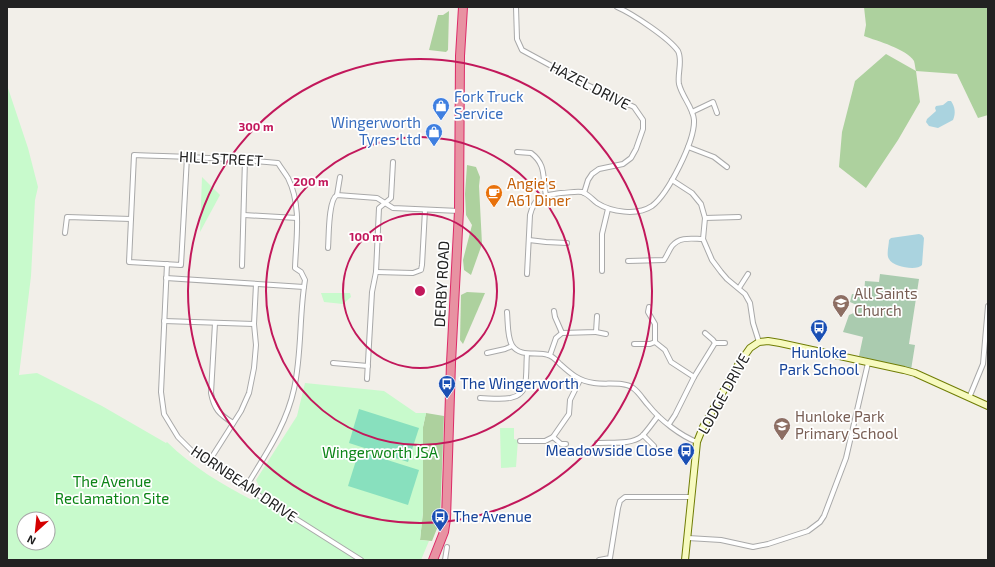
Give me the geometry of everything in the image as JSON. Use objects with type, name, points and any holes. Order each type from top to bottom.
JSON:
[{"type":"highway","name":"DERBY ROAD","points":[[433,558],[444,532],[446,519],[451,363],[459,211],[460,56],[463,7]]},
{"type":"street","name":"HAZEL DRIVE","points":[[516,7],[517,39],[522,50],[583,83],[634,107],[643,120],[643,129],[631,158],[623,164],[599,169],[592,174],[588,180],[584,193]]},
{"type":"street","points":[[527,274],[530,215],[533,206],[538,200],[546,195],[575,192],[584,193],[608,209],[628,211],[646,209],[659,199],[676,174],[688,146],[694,121],[692,112],[681,92],[678,82],[680,65],[679,52],[664,36],[617,7]]},
{"type":"street","points":[[692,112],[713,102],[717,113]]},
{"type":"street","points":[[688,146],[714,157],[727,167]]},
{"type":"street","points":[[517,152],[531,153],[541,162],[546,195]]},
{"type":"street","name":"HILL STREET","points":[[131,219],[134,155],[278,163],[288,178],[296,201],[297,218],[295,268],[301,272],[305,280],[297,370],[294,389],[287,412],[274,441],[246,487]]},
{"type":"street","points":[[65,233],[67,216],[131,219],[128,262],[181,265],[187,157]]},
{"type":"street","points":[[242,266],[245,160]]},
{"type":"street","points":[[367,379],[372,292],[376,272],[379,208],[384,202],[391,198],[393,162]]},
{"type":"street","points":[[328,248],[333,198],[337,194],[340,177]]},
{"type":"street","points":[[672,180],[692,193],[701,204],[704,218],[703,239],[712,260],[727,279],[745,294],[750,303],[753,323],[759,342]]},
{"type":"street","points":[[337,194],[377,198],[393,208],[459,211]]},
{"type":"street","points":[[602,271],[602,234],[608,209]]},
{"type":"street","points":[[376,272],[413,273],[421,270],[425,210]]},
{"type":"street","points":[[244,215],[297,218]]},
{"type":"street","points":[[704,218],[739,217]]},
{"type":"street","points":[[628,261],[664,260],[677,241],[682,239],[703,239]]},
{"type":"street","points":[[529,240],[567,243]]},
{"type":"street","name":"HORNBEAM DRIVE","points":[[167,264],[161,392],[164,414],[178,437],[194,453],[208,463],[361,560]]},
{"type":"street","points":[[739,288],[748,274]]},
{"type":"street","points":[[166,278],[304,287]]},
{"type":"street","points":[[208,463],[241,412],[249,393],[254,368],[256,345],[254,324],[256,284]]},
{"type":"street","points":[[969,398],[983,364],[988,306]]},
{"type":"street","points":[[648,307],[648,312],[655,324],[655,342]]},
{"type":"street","points":[[554,311],[554,317],[562,333]]},
{"type":"street","points":[[507,312],[510,341],[512,346],[520,352],[527,354],[536,353],[550,355],[573,376],[580,380],[632,387],[658,416],[690,439],[698,442]]},
{"type":"street","points":[[596,332],[597,316]]},
{"type":"street","points":[[164,321],[254,324]]},
{"type":"street","points":[[215,323],[212,393],[213,403],[217,410],[233,423]]},
{"type":"street","points":[[550,355],[556,338],[562,333],[596,332],[606,334]]},
{"type":"street","points":[[705,333],[715,343]]},
{"type":"street","name":"LODGE DRIVE","points":[[685,560],[688,538],[690,497],[698,442],[703,427],[738,365],[750,348],[759,342],[768,341],[780,343],[915,373],[988,406]]},
{"type":"street","points":[[634,344],[650,344],[655,342]]},
{"type":"street","points":[[655,342],[665,350],[671,362],[694,377]]},
{"type":"street","points":[[715,343],[725,343]]},
{"type":"street","points":[[669,424],[694,377],[715,343]]},
{"type":"street","points":[[487,353],[512,346]]},
{"type":"street","points":[[480,398],[507,399],[514,397],[521,392],[525,386],[527,354]]},
{"type":"street","points":[[688,538],[721,540],[753,547],[768,544],[808,531],[820,522],[824,516],[846,458],[868,363]]},
{"type":"street","points":[[332,364],[368,366]]},
{"type":"street","points":[[520,441],[545,441],[552,437],[569,414],[570,400],[580,380]]},
{"type":"street","points":[[597,443],[628,442],[636,440],[643,436],[658,416]]},
{"type":"street","points":[[643,436],[654,446]]},
{"type":"street","points":[[552,437],[561,444],[566,444]]},
{"type":"street","points":[[599,560],[610,558],[618,508],[622,499],[625,497],[690,497]]},
{"type":"street","points":[[433,558],[445,560],[446,547]]},
{"type":"green space","points":[[864,7],[988,7],[988,115],[978,118],[957,74],[916,71],[914,61],[905,53],[899,49],[864,36],[866,25]]},
{"type":"green space","points":[[449,11],[448,50],[446,52],[429,50],[438,15],[443,15]]},
{"type":"green space","points":[[886,54],[916,71],[920,102],[898,140],[866,188],[839,167],[842,132],[855,81]]},
{"type":"green space","name":"The Avenue Reclamation Site","points":[[7,85],[28,148],[38,187],[35,200],[31,276],[19,375],[37,373],[102,406],[166,443],[167,442],[197,467],[252,500],[259,486],[256,480],[297,416],[305,383],[384,391],[416,413],[426,413],[423,427],[423,512],[420,540],[429,541],[421,560],[7,560]]},
{"type":"green space","points":[[467,165],[476,167],[480,177],[479,186],[482,244],[471,275],[464,270],[463,260],[472,225],[466,215],[465,194]]},
{"type":"green space","points":[[202,177],[220,195],[200,232]]},
{"type":"green space","points":[[880,274],[919,279],[909,344],[915,345],[911,370],[859,356],[863,337],[843,332],[849,315],[856,312],[859,306],[850,302],[852,294],[864,295],[865,281],[879,282]]},
{"type":"green space","points":[[467,292],[485,293],[463,344],[460,340],[461,295]]},
{"type":"green space","points":[[321,293],[350,293],[351,297],[343,304],[324,302]]},
{"type":"green space","points":[[359,409],[419,428],[408,462],[349,443]]},
{"type":"green space","points":[[426,413],[444,416],[440,521],[432,541],[420,540],[423,512],[423,427]]},
{"type":"green space","points":[[500,428],[514,428],[514,439],[518,440],[516,467],[501,468]]},
{"type":"green space","points":[[359,451],[419,470],[408,505],[348,486]]},
{"type":"water","points":[[948,101],[951,101],[954,108],[955,115],[953,120],[938,128],[929,126],[926,122],[927,119],[936,111],[936,106],[943,105]]},
{"type":"water","points":[[919,234],[924,238],[922,265],[915,268],[910,268],[891,262],[888,255],[889,240],[891,238]]},
{"type":"place","name":"Fork Truck Service","points":[[441,121]]},
{"type":"place","name":"Wingerworth Tyres Ltd","points":[[434,147]]},
{"type":"place","name":"Angie's A61 Diner","points":[[494,208]]},
{"type":"place","name":"All Saints Church","points":[[841,318]]},
{"type":"place","name":"Hunloke Park School","points":[[819,343]]},
{"type":"place","name":"The Wingerworth","points":[[447,399]]},
{"type":"place","name":"Hunloke Park Primary School","points":[[782,441]]},
{"type":"place","name":"Meadowside Close","points":[[686,466]]},
{"type":"place","name":"The Avenue","points":[[440,532]]},
{"type":"park label","name":"Wingerworth JSA","points":[[380,453]]}]
